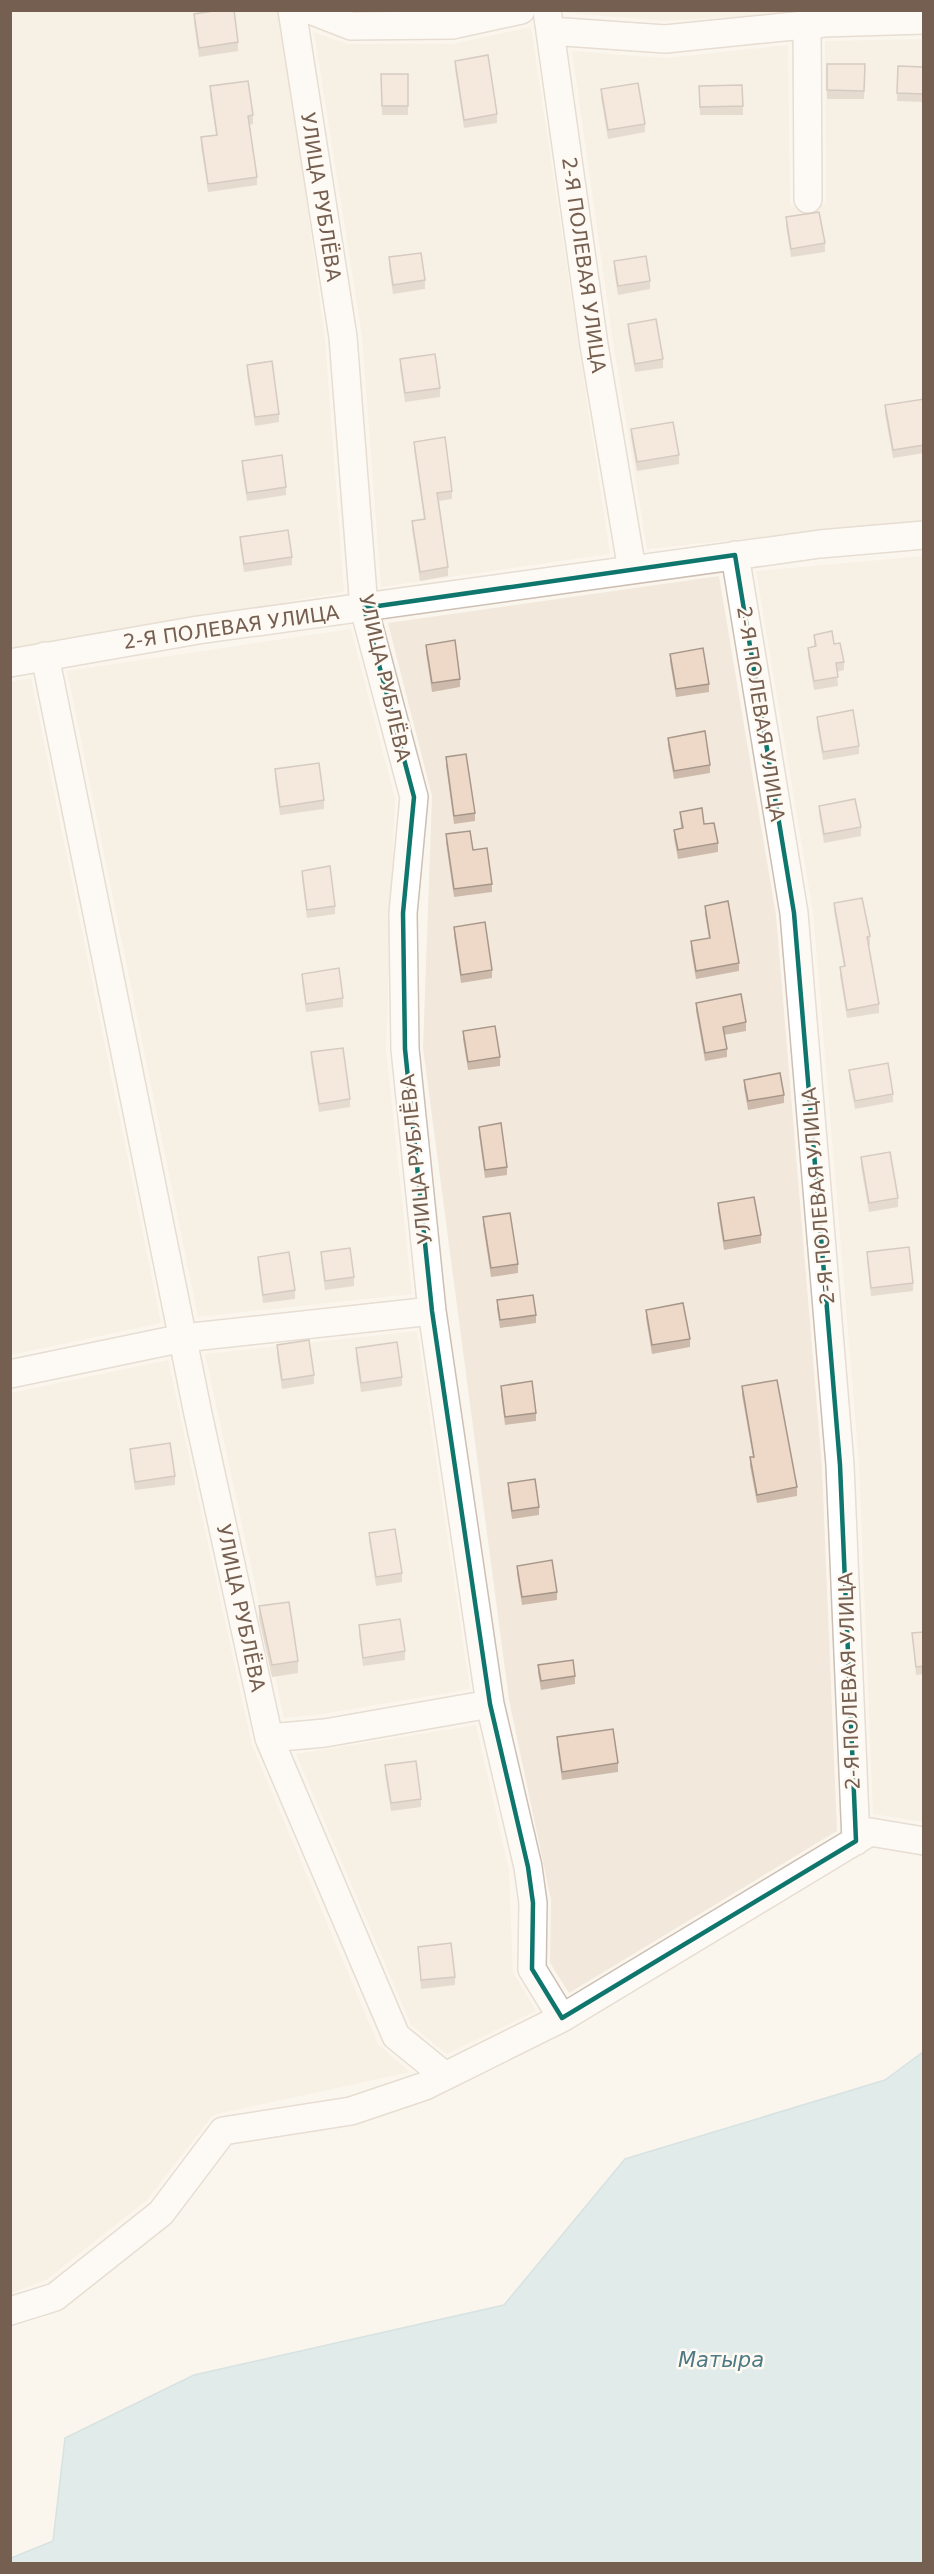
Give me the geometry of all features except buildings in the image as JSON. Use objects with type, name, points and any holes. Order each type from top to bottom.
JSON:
[{"type":"street","name":"УЛИЦА РУБЛЁВА","points":[[292,10],[343,337],[364,608],[414,797],[403,913],[405,1049],[432,1311],[490,1704],[528,1867],[533,1903],[532,1969],[562,2018]]},
{"type":"street","points":[[310,10],[351,26],[452,26],[521,10]]},
{"type":"street","name":"2-Я ПОЛЕВАЯ УЛИЦА","points":[[632,570],[594,345],[549,21],[665,39],[807,24],[924,20]]},
{"type":"street","points":[[807,24],[808,199]]},
{"type":"street","name":"2-Я ПОЛЕВАЯ УЛИЦА","points":[[10,663],[198,630],[735,555],[820,544],[924,535]]},
{"type":"street","name":"2-Я ПОЛЕВАЯ УЛИЦА","points":[[735,555],[794,913],[840,1465],[856,1841]]},
{"type":"street","name":"УЛИЦА РУБЛЁВА","points":[[45,656],[183,1338],[269,1738],[396,2036],[445,2076]]},
{"type":"street","points":[[10,1374],[183,1338],[432,1311]]},
{"type":"street","points":[[269,1738],[326,1733],[490,1704]]},
{"type":"street","points":[[10,2311],[55,2297],[161,2213],[223,2131],[351,2111],[425,2086],[562,2018],[870,1832],[924,1840]]},
{"type":"highlighted area","points":[[735,555],[794,913],[840,1465],[856,1841],[562,2018],[532,1969],[533,1903],[528,1867],[490,1704],[432,1311],[405,1049],[403,913],[414,797],[364,608]]},
{"type":"shaded area","points":[[567,10],[876,11],[665,21],[567,13]]},
{"type":"shaded area","points":[[11,11],[281,11],[325,339],[344,592],[11,648]]},
{"type":"shaded area","points":[[531,27],[610,554],[381,587],[362,336],[314,32],[347,44],[452,44]]},
{"type":"shaded area","points":[[923,39],[923,520],[647,549],[613,342],[572,51],[667,58],[788,45],[790,203],[808,218],[826,202],[825,41]]},
{"type":"shaded area","points":[[923,556],[923,1822],[873,1814],[859,1464],[813,912],[756,571]]},
{"type":"shaded area","points":[[719,576],[776,915],[822,1467],[837,1831],[569,1993],[550,1963],[551,1900],[509,1700],[423,1048],[432,796],[388,623]]},
{"type":"shaded area","points":[[351,629],[395,799],[386,1049],[412,1294],[198,1317],[67,671]]},
{"type":"shaded area","points":[[31,678],[161,1323],[11,1355],[10,682]]},
{"type":"shaded area","points":[[417,1331],[470,1689],[323,1714],[284,1718],[205,1354]]},
{"type":"shaded area","points":[[168,1360],[252,1745],[378,2044],[410,2072],[213,2115],[147,2200],[46,2280],[11,2293],[10,1393]]},
{"type":"shaded area","points":[[476,1725],[509,1870],[513,1972],[536,2011],[447,2054],[411,2025],[296,1754]]},
{"type":"water","name":"Матыра","points":[[923,2052],[923,2563],[11,2563],[11,2558],[53,2541],[65,2438],[194,2375],[504,2305],[625,2159],[885,2080]]}]
